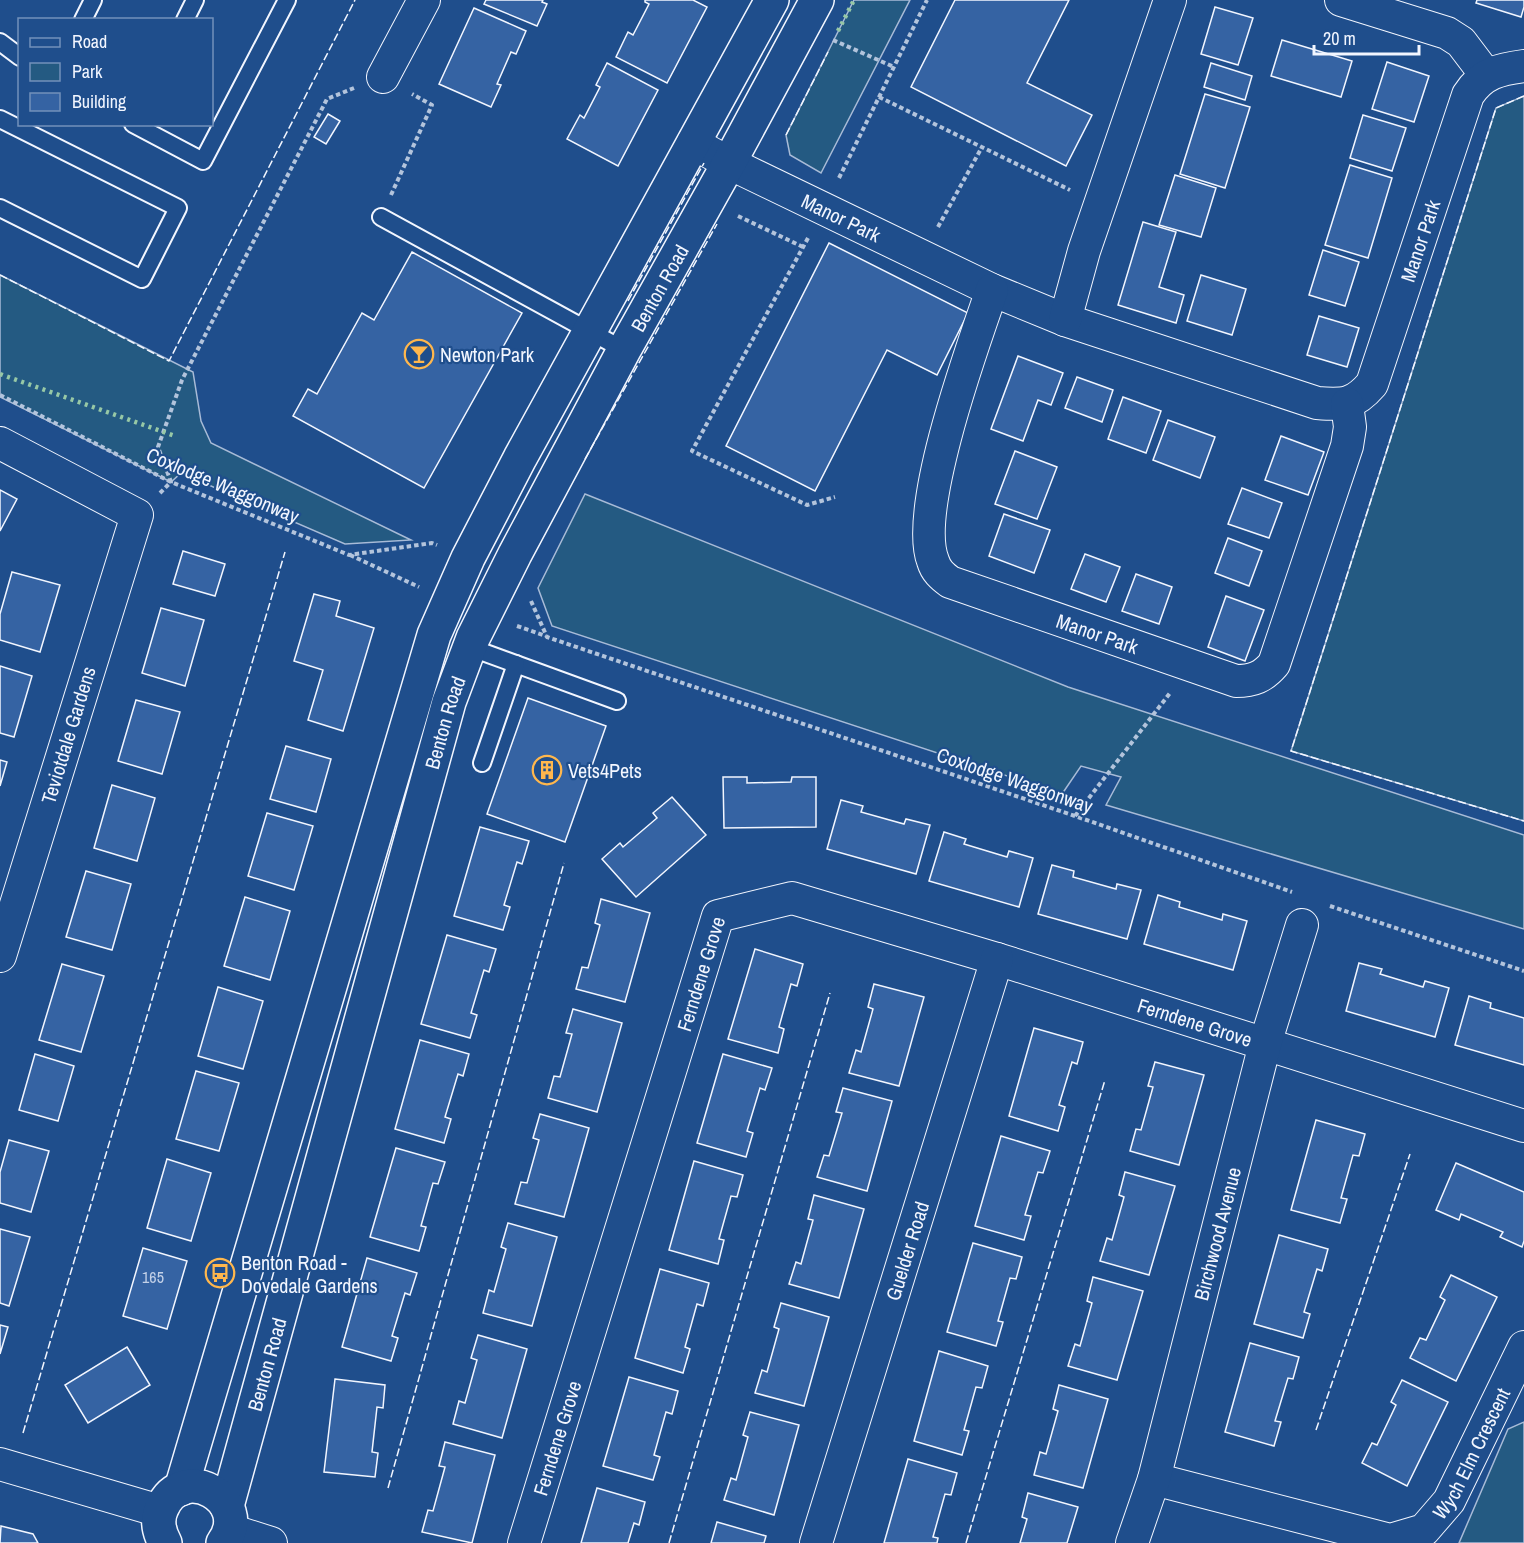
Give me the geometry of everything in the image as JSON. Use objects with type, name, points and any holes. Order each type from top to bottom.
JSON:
[{"type":"main road","name":"Benton Road","points":[[167,1525],[434,635],[468,558],[590,330],[772,0]]},
{"type":"main road","name":"Benton Road","points":[[227,1526],[449,702],[470,647],[515,554],[624,350],[810,13]]},
{"type":"main road","points":[[167,1525],[191,1486],[213,1491],[221,1498],[227,1526]]},
{"type":"street","points":[[383,77],[424,0]]},
{"type":"street","points":[[1065,320],[1084,251],[1170,0]]},
{"type":"street","points":[[1341,0],[1447,33],[1461,42],[1486,75],[1498,70],[1524,66]]},
{"type":"street","name":"Manor Park","points":[[693,143],[729,163],[922,257],[992,290],[1065,320],[1317,403],[1347,404],[1361,396],[1372,384],[1463,105],[1474,85],[1486,75]]},
{"type":"street","name":"Manor Park","points":[[992,290],[961,382],[937,475],[931,508],[930,549],[938,573],[950,582],[1236,681],[1251,681],[1265,675],[1274,664],[1347,446],[1350,427],[1347,404]]},
{"type":"street","name":"Teviotdale Gardens","points":[[0,443],[137,515],[0,956]]},
{"type":"street","name":"Ferndene Grove","points":[[524,1543],[718,916],[792,898],[997,959],[1264,1044]]},
{"type":"street","name":"Birchwood Avenue","points":[[1132,1543],[1154,1479],[1264,1044],[1307,907]]},
{"type":"street","name":"Guelder Road","points":[[816,1543],[997,959]]},
{"type":"street","points":[[1264,1044],[1524,1126]]},
{"type":"street","name":"Wych Elm Crescent","points":[[1154,1479],[1390,1540],[1424,1530],[1449,1501],[1524,1347]]},
{"type":"street","points":[[0,1464],[167,1525]]},
{"type":"street","points":[[227,1526],[271,1543]]},
{"type":"lane","points":[[83,18],[93,0]]},
{"type":"lane","points":[[186,18],[195,0]]},
{"type":"lane","points":[[135,126],[203,161],[287,0]]},
{"type":"lane","points":[[0,42],[18,56]]},
{"type":"lane","points":[[0,119],[18,125]]},
{"type":"lane","points":[[0,208],[142,279],[178,208],[29,129]]},
{"type":"lane","points":[[381,218],[624,350]]},
{"type":"lane","points":[[470,647],[617,701]]},
{"type":"lane","points":[[482,764],[516,664]]},
{"type":"path","points":[[835,498],[807,505],[692,451],[823,209],[927,0]]},
{"type":"path","points":[[810,13],[894,67]]},
{"type":"path","points":[[171,482],[158,447],[182,380],[327,99],[383,77],[432,105],[381,218]]},
{"type":"path","points":[[879,97],[1100,205]]},
{"type":"path","points":[[922,257],[982,147]]},
{"type":"path","points":[[708,201],[803,247]]},
{"type":"path","name":"Coxlodge Waggonway","points":[[0,394],[171,482],[349,555],[449,601]]},
{"type":"path","points":[[349,555],[432,543],[446,547]]},
{"type":"path","name":"Coxlodge Waggonway","points":[[529,597],[547,637],[1075,816],[1307,907],[1524,971]]},
{"type":"path","points":[[1075,816],[1192,665]]},
{"type":"green space","points":[[854,0],[910,0],[821,173],[790,155],[786,135]]},
{"type":"green space","points":[[1524,96],[1524,821],[1291,751],[1496,108]]},
{"type":"green space","points":[[0,275],[193,372],[201,421],[211,443],[411,540],[345,544],[181,473],[171,482],[0,397]]},
{"type":"green space","points":[[585,494],[1068,687],[1524,835],[1524,929],[1106,805],[1121,777],[1081,766],[1062,794],[552,626],[538,588]]},
{"type":"green space","points":[[1524,1422],[1524,1543],[1459,1543],[1508,1429]]},
{"type":"building","points":[[486,0],[543,0],[542,2],[547,4],[537,26],[484,4]]},
{"type":"building","points":[[645,0],[693,0],[707,7],[667,83],[616,57],[628,32],[633,35],[649,4]]},
{"type":"building","points":[[955,0],[1069,0],[1027,83],[1092,115],[1066,166],[911,87]]},
{"type":"building","points":[[1477,0],[1524,0],[1524,7],[1521,17],[1476,3]]},
{"type":"building","points":[[1215,7],[1253,18],[1238,65],[1201,54]]},
{"type":"building","points":[[474,8],[526,31],[516,54],[511,52],[497,84],[501,85],[491,107],[439,84]]},
{"type":"building","points":[[1282,40],[1352,61],[1341,97],[1271,76]]},
{"type":"building","points":[[1387,62],[1429,76],[1414,122],[1372,109]]},
{"type":"building","points":[[607,63],[658,90],[618,166],[567,139],[580,115],[584,118],[600,87],[596,85]]},
{"type":"building","points":[[1211,63],[1252,76],[1245,100],[1204,87]]},
{"type":"building","points":[[1205,94],[1250,107],[1225,188],[1180,174]]},
{"type":"building","points":[[328,114],[340,121],[326,144],[314,137]]},
{"type":"building","points":[[1363,115],[1406,128],[1392,171],[1350,158]]},
{"type":"building","points":[[1350,165],[1392,178],[1368,258],[1325,245]]},
{"type":"building","points":[[1175,175],[1216,188],[1201,237],[1159,225]]},
{"type":"building","points":[[1143,222],[1176,232],[1159,287],[1184,295],[1176,323],[1118,305]]},
{"type":"building","points":[[829,243],[968,313],[937,375],[887,350],[815,491],[726,446]]},
{"type":"building","points":[[1323,250],[1359,262],[1345,306],[1309,295]]},
{"type":"building","name":"Newton Park","points":[[412,252],[522,313],[424,488],[293,416],[308,389],[317,394],[362,313],[374,320]]},
{"type":"building","points":[[1201,275],[1246,289],[1232,335],[1187,321]]},
{"type":"building","points":[[1319,316],[1359,328],[1347,367],[1307,355]]},
{"type":"building","points":[[1018,356],[1063,373],[1051,405],[1038,400],[1023,441],[991,429]]},
{"type":"building","points":[[1077,377],[1113,390],[1102,422],[1065,408]]},
{"type":"building","points":[[1123,397],[1161,411],[1146,453],[1108,439]]},
{"type":"building","points":[[1168,420],[1215,437],[1200,478],[1153,460]]},
{"type":"building","points":[[1281,436],[1324,452],[1308,495],[1265,480]]},
{"type":"building","points":[[1015,451],[1057,467],[1037,519],[995,504]]},
{"type":"building","points":[[1242,488],[1282,503],[1269,538],[1228,524]]},
{"type":"building","points":[[0,490],[17,499],[0,531]]},
{"type":"building","points":[[1004,514],[1050,530],[1034,573],[989,556]]},
{"type":"building","points":[[1228,538],[1262,551],[1249,586],[1215,573]]},
{"type":"building","points":[[183,551],[225,564],[215,596],[173,584]]},
{"type":"building","points":[[1085,554],[1120,567],[1106,602],[1071,589]]},
{"type":"building","points":[[12,572],[60,585],[40,652],[0,640],[0,614]]},
{"type":"building","points":[[1136,574],[1172,587],[1159,624],[1122,611]]},
{"type":"building","points":[[314,594],[340,601],[336,616],[374,628],[343,731],[308,720],[323,670],[294,661]]},
{"type":"building","points":[[1226,596],[1264,610],[1245,661],[1208,647]]},
{"type":"building","points":[[161,608],[204,620],[185,686],[142,673]]},
{"type":"building","points":[[0,666],[32,676],[14,737],[0,733]]},
{"type":"building","name":"Vets4Pets","points":[[528,698],[606,726],[565,842],[487,814]]},
{"type":"building","points":[[136,700],[180,712],[162,774],[118,761]]},
{"type":"building","points":[[286,746],[331,759],[316,812],[270,799]]},
{"type":"building","points":[[0,760],[7,762],[0,786]]},
{"type":"building","points":[[723,777],[747,777],[747,783],[791,782],[792,777],[816,777],[816,827],[724,828]]},
{"type":"building","points":[[112,785],[155,798],[137,861],[94,848]]},
{"type":"building","points":[[672,797],[706,835],[636,897],[602,859],[620,843],[623,847],[657,818],[653,813]]},
{"type":"building","points":[[841,800],[863,806],[861,812],[904,824],[906,819],[930,825],[916,874],[827,849]]},
{"type":"building","points":[[267,813],[313,826],[294,890],[248,876]]},
{"type":"building","points":[[480,827],[529,841],[522,864],[517,862],[504,905],[510,907],[503,930],[454,916]]},
{"type":"building","points":[[944,832],[966,839],[964,844],[1007,857],[1009,851],[1033,858],[1019,907],[929,881]]},
{"type":"building","points":[[1052,865],[1074,871],[1073,877],[1116,889],[1117,884],[1141,890],[1127,939],[1038,914]]},
{"type":"building","points":[[86,871],[131,884],[112,950],[66,937]]},
{"type":"building","points":[[1158,895],[1180,902],[1179,907],[1222,920],[1223,914],[1247,921],[1233,970],[1144,944]]},
{"type":"building","points":[[245,897],[290,911],[270,980],[224,966]]},
{"type":"building","points":[[601,899],[650,913],[625,1002],[576,989],[582,967],[588,968],[600,925],[595,923]]},
{"type":"building","points":[[447,935],[496,949],[489,972],[484,970],[471,1013],[477,1015],[470,1038],[421,1024]]},
{"type":"building","points":[[755,949],[803,964],[797,986],[791,984],[779,1027],[784,1029],[778,1053],[728,1039]]},
{"type":"building","points":[[1359,963],[1382,969],[1380,974],[1423,987],[1425,981],[1449,988],[1435,1037],[1346,1011]]},
{"type":"building","points":[[62,964],[104,976],[81,1052],[39,1040]]},
{"type":"building","points":[[874,984],[924,997],[899,1086],[849,1073],[856,1050],[861,1052],[873,1009],[868,1007]]},
{"type":"building","points":[[218,987],[263,1001],[243,1069],[198,1056]]},
{"type":"building","points":[[1469,996],[1491,1003],[1490,1008],[1524,1018],[1524,1065],[1455,1045]]},
{"type":"building","points":[[573,1009],[622,1023],[597,1112],[548,1098],[554,1076],[560,1077],[572,1034],[566,1033]]},
{"type":"building","points":[[1034,1028],[1083,1042],[1077,1064],[1072,1062],[1059,1105],[1065,1107],[1058,1131],[1009,1116]]},
{"type":"building","points":[[420,1040],[469,1054],[463,1076],[458,1074],[445,1117],[451,1119],[444,1143],[395,1129]]},
{"type":"building","points":[[35,1054],[74,1066],[58,1121],[19,1110]]},
{"type":"building","points":[[723,1054],[772,1068],[765,1090],[760,1088],[747,1131],[753,1133],[746,1157],[697,1143]]},
{"type":"building","points":[[1155,1062],[1204,1075],[1179,1165],[1130,1151],[1136,1129],[1141,1130],[1153,1087],[1148,1086]]},
{"type":"building","points":[[196,1071],[239,1083],[219,1151],[176,1139]]},
{"type":"building","points":[[843,1088],[892,1101],[867,1191],[817,1177],[824,1155],[829,1156],[842,1113],[836,1112]]},
{"type":"building","points":[[540,1114],[589,1128],[564,1217],[515,1204],[521,1182],[527,1183],[539,1140],[533,1138]]},
{"type":"building","points":[[1316,1120],[1365,1134],[1359,1156],[1353,1155],[1341,1198],[1347,1199],[1340,1223],[1291,1210]]},
{"type":"building","points":[[1001,1136],[1050,1151],[1043,1173],[1038,1172],[1025,1215],[1031,1216],[1024,1240],[975,1226]]},
{"type":"building","points":[[9,1140],[49,1151],[31,1212],[0,1203],[0,1172]]},
{"type":"building","points":[[396,1148],[445,1162],[438,1184],[433,1183],[421,1226],[426,1227],[419,1251],[370,1237]]},
{"type":"building","points":[[167,1159],[211,1173],[191,1241],[147,1228]]},
{"type":"building","points":[[694,1161],[743,1175],[737,1197],[731,1196],[719,1239],[724,1240],[718,1264],[669,1250]]},
{"type":"building","points":[[1456,1163],[1524,1192],[1522,1247],[1500,1237],[1503,1232],[1461,1214],[1459,1220],[1436,1210]]},
{"type":"building","points":[[1125,1172],[1175,1186],[1149,1275],[1100,1261],[1107,1238],[1112,1240],[1124,1197],[1119,1195]]},
{"type":"building","points":[[814,1195],[864,1209],[839,1298],[789,1284],[796,1262],[801,1264],[813,1220],[808,1219]]},
{"type":"building","points":[[508,1223],[557,1237],[532,1326],[483,1313],[489,1290],[494,1292],[506,1249],[501,1247]]},
{"type":"building","points":[[0,1229],[30,1237],[9,1306],[0,1303]]},
{"type":"building","points":[[1279,1235],[1328,1249],[1322,1271],[1317,1269],[1304,1312],[1310,1314],[1303,1338],[1254,1324]]},
{"type":"building","points":[[973,1243],[1022,1257],[1016,1279],[1010,1278],[998,1321],[1003,1322],[996,1346],[947,1332]]},
{"type":"building","points":[[143,1248],[187,1261],[167,1329],[123,1316]]},
{"type":"building","points":[[367,1258],[417,1273],[410,1295],[405,1293],[392,1336],[398,1338],[391,1361],[342,1347]]},
{"type":"building","points":[[660,1269],[709,1283],[703,1306],[697,1304],[685,1347],[690,1349],[683,1373],[635,1358]]},
{"type":"building","points":[[1451,1275],[1497,1297],[1456,1381],[1410,1358],[1420,1338],[1426,1340],[1445,1300],[1440,1297]]},
{"type":"building","points":[[1093,1277],[1143,1291],[1117,1380],[1068,1366],[1075,1344],[1080,1346],[1092,1303],[1087,1301]]},
{"type":"building","points":[[781,1303],[829,1317],[804,1406],[755,1393],[762,1370],[767,1372],[779,1329],[774,1327]]},
{"type":"building","points":[[0,1325],[8,1327],[0,1354]]},
{"type":"building","points":[[478,1335],[527,1349],[502,1438],[453,1424],[459,1401],[465,1403],[477,1360],[471,1358]]},
{"type":"building","points":[[1250,1343],[1299,1357],[1293,1379],[1288,1378],[1275,1421],[1281,1422],[1274,1446],[1225,1432]]},
{"type":"building","points":[[127,1347],[150,1385],[88,1423],[65,1385]]},
{"type":"building","points":[[939,1351],[988,1366],[982,1388],[976,1387],[964,1430],[969,1431],[962,1455],[914,1441]]},
{"type":"building","points":[[629,1377],[678,1391],[672,1414],[666,1412],[654,1455],[660,1457],[653,1480],[603,1466]]},
{"type":"building","points":[[335,1379],[385,1385],[383,1408],[377,1407],[372,1452],[378,1453],[375,1477],[324,1472]]},
{"type":"building","points":[[1402,1380],[1448,1402],[1407,1486],[1362,1463],[1372,1443],[1377,1445],[1396,1405],[1391,1402]]},
{"type":"building","points":[[1059,1385],[1108,1399],[1083,1488],[1034,1475],[1040,1452],[1046,1454],[1058,1411],[1053,1409]]},
{"type":"building","points":[[750,1412],[799,1425],[774,1515],[724,1500],[731,1478],[736,1480],[748,1437],[743,1435]]},
{"type":"building","points":[[445,1442],[495,1455],[472,1543],[422,1532],[428,1510],[433,1511],[445,1467],[439,1466]]},
{"type":"building","points":[[908,1459],[957,1473],[951,1495],[945,1494],[933,1537],[938,1538],[937,1543],[884,1543]]},
{"type":"building","points":[[597,1488],[645,1502],[639,1525],[634,1523],[628,1543],[581,1543]]},
{"type":"building","points":[[1028,1493],[1078,1507],[1067,1543],[1020,1543],[1027,1519],[1022,1517]]},
{"type":"building","points":[[717,1522],[766,1536],[764,1543],[711,1543]]},
{"type":"building","points":[[1,1526],[33,1534],[38,1543],[0,1543]]},
{"type":"hedge","points":[[838,31],[854,0]]},
{"type":"hedge","points":[[0,374],[175,436]]},
{"type":"fence","points":[[0,275],[169,361],[355,0]]},
{"type":"fence","points":[[786,135],[828,52]]},
{"type":"fence","points":[[1524,96],[1496,108],[1291,751],[1524,821]]},
{"type":"fence","points":[[628,301],[704,163]]},
{"type":"fence","points":[[585,459],[717,224]]},
{"type":"fence","points":[[23,1433],[285,552]]},
{"type":"fence","points":[[388,1488],[564,863]]},
{"type":"fence","points":[[669,1543],[830,993]]},
{"type":"fence","points":[[966,1543],[1105,1080]]},
{"type":"fence","points":[[1316,1430],[1410,1154]]},
{"type":"place","name":"Newton Park","points":[[419,354]]},
{"type":"place","name":"Vets4Pets","points":[[547,770]]},
{"type":"place","name":"Benton Road - Dovedale Gardens","points":[[220,1273]]}]
